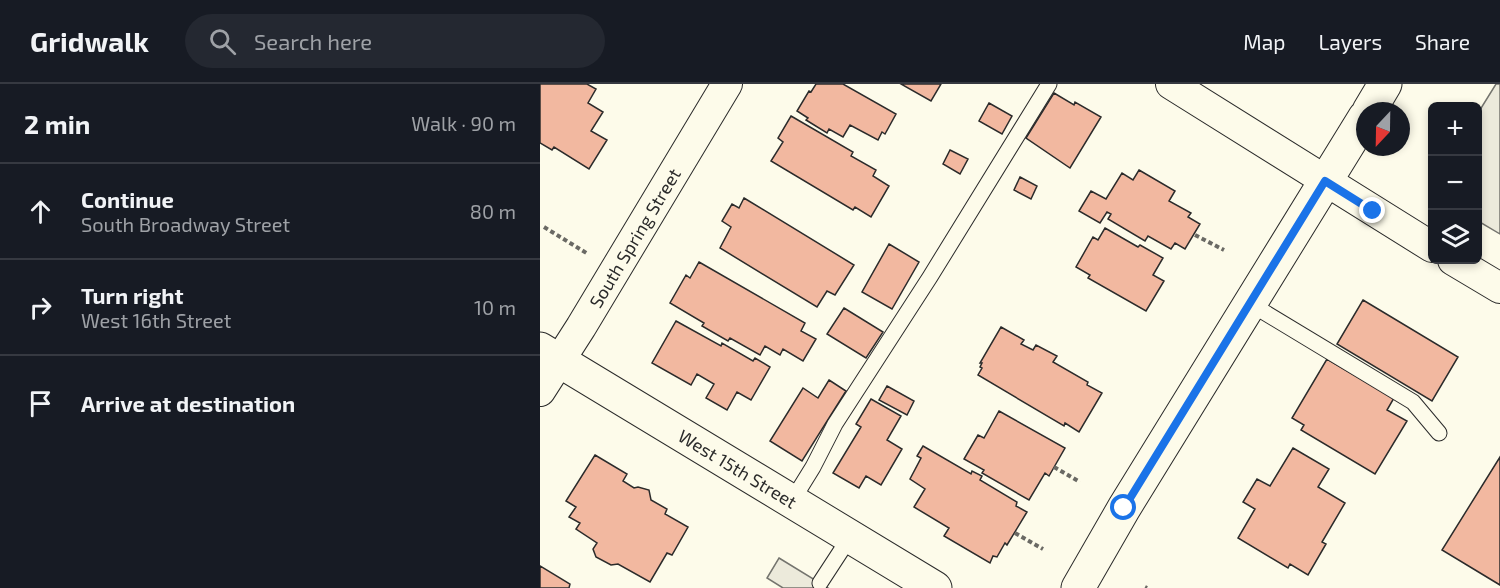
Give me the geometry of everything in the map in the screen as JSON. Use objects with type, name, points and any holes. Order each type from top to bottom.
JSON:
[{"type":"main road","points":[[1374,102],[1385,84]]},
{"type":"main road","points":[[1078,588],[1124,508],[1356,131]]},
{"type":"main road","name":"West 15th Street","points":[[550,354],[935,588]]},
{"type":"street","name":"South Spring Street","points":[[540,391],[550,354],[581,327],[727,84]]},
{"type":"street","points":[[1171,84],[1428,245]]},
{"type":"street","points":[[1460,264],[1500,288]]},
{"type":"lane","points":[[792,501],[835,424],[930,277],[1049,84]]},
{"type":"lane","points":[[1250,303],[1413,402],[1439,433]]},
{"type":"lane","points":[[820,583],[850,537]]},
{"type":"path","points":[[544,227],[615,269]]},
{"type":"path","points":[[1195,235],[1224,250]]},
{"type":"path","points":[[1054,467],[1080,482]]},
{"type":"path","points":[[1014,533],[1043,549]]},
{"type":"shaded area","points":[[1496,84],[1500,84],[1500,234],[1482,223],[1482,107]]},
{"type":"shaded area","points":[[779,558],[828,588],[783,588],[767,578]]},
{"type":"building","points":[[540,84],[587,84],[596,89],[588,103],[603,112],[591,131],[607,140],[589,169],[554,147],[552,150],[540,143]]},
{"type":"building","points":[[816,84],[843,84],[896,114],[885,134],[882,132],[878,140],[850,125],[843,137],[829,129],[827,133],[806,120],[808,118],[797,111]]},
{"type":"building","points":[[901,84],[941,84],[931,101]]},
{"type":"building","points":[[1054,93],[1101,117],[1070,168],[1026,138]]},
{"type":"building","points":[[989,103],[1012,116],[1002,134],[979,121]]},
{"type":"building","points":[[791,116],[853,152],[851,156],[876,170],[873,176],[889,186],[871,217],[855,207],[853,210],[771,161],[783,142],[778,138]]},
{"type":"building","points":[[950,150],[968,159],[960,174],[943,164]]},
{"type":"building","points":[[1139,170],[1175,191],[1169,201],[1191,213],[1188,217],[1200,224],[1185,249],[1175,243],[1171,249],[1148,236],[1145,241],[1108,219],[1111,214],[1107,212],[1100,223],[1079,211],[1091,191],[1106,199],[1122,173],[1133,180]]},
{"type":"building","points":[[1020,177],[1037,186],[1031,199],[1014,190]]},
{"type":"building","points":[[744,198],[854,265],[835,295],[827,291],[817,307],[720,248],[731,227],[722,221],[732,204],[739,208]]},
{"type":"building","points":[[1105,228],[1163,258],[1153,275],[1164,281],[1146,311],[1088,278],[1090,275],[1076,267],[1093,237],[1098,240]]},
{"type":"building","points":[[889,244],[919,262],[892,309],[862,292]]},
{"type":"building","points":[[699,262],[805,323],[801,331],[816,339],[803,361],[783,349],[780,355],[765,346],[760,355],[702,326],[704,323],[670,303],[686,275],[690,278]]},
{"type":"building","points":[[1363,300],[1458,357],[1432,401],[1337,344]]},
{"type":"building","points":[[844,308],[883,332],[866,358],[827,334]]},
{"type":"building","points":[[676,321],[721,346],[722,343],[753,361],[755,358],[770,367],[751,400],[737,392],[727,410],[706,398],[714,384],[697,374],[691,385],[652,363]]},
{"type":"building","points":[[1001,327],[1024,340],[1021,344],[1033,350],[1036,345],[1057,356],[1053,362],[1088,382],[1087,385],[1102,393],[1079,432],[1065,423],[1064,426],[978,375],[982,368],[980,367],[982,363],[980,363]]},
{"type":"building","points":[[1327,359],[1394,398],[1387,410],[1407,421],[1375,474],[1301,430],[1304,425],[1292,418]]},
{"type":"building","points":[[829,380],[846,391],[802,461],[770,441],[803,388],[818,398]]},
{"type":"building","points":[[887,386],[914,401],[907,415],[879,400]]},
{"type":"building","points":[[871,399],[901,416],[887,440],[902,449],[881,485],[866,476],[859,488],[833,473],[861,427],[856,424]]},
{"type":"building","points":[[999,411],[1065,448],[1049,476],[1045,473],[1029,500],[982,473],[984,470],[964,459],[978,435],[984,438]]},
{"type":"building","points":[[923,446],[971,474],[972,471],[982,476],[980,480],[1017,502],[1016,506],[1027,512],[1007,545],[1005,543],[997,557],[993,556],[990,563],[944,536],[949,528],[914,507],[925,489],[910,479],[921,458],[917,456]]},
{"type":"building","points":[[1293,448],[1329,469],[1318,487],[1345,503],[1322,542],[1326,544],[1308,575],[1290,564],[1288,568],[1238,538],[1255,509],[1243,502],[1257,479],[1270,486]]},
{"type":"building","points":[[595,455],[627,474],[623,481],[634,488],[649,490],[651,500],[667,509],[665,514],[688,527],[672,555],[667,553],[650,582],[618,564],[611,565],[596,557],[593,549],[597,543],[576,529],[580,523],[569,517],[576,507],[566,501]]},
{"type":"building","points":[[1500,457],[1500,585],[1442,550]]},
{"type":"building","points":[[540,566],[570,584],[569,588],[540,588]]},
{"type":"route","points":[[1124,508],[1325,181],[1373,211]]}]
